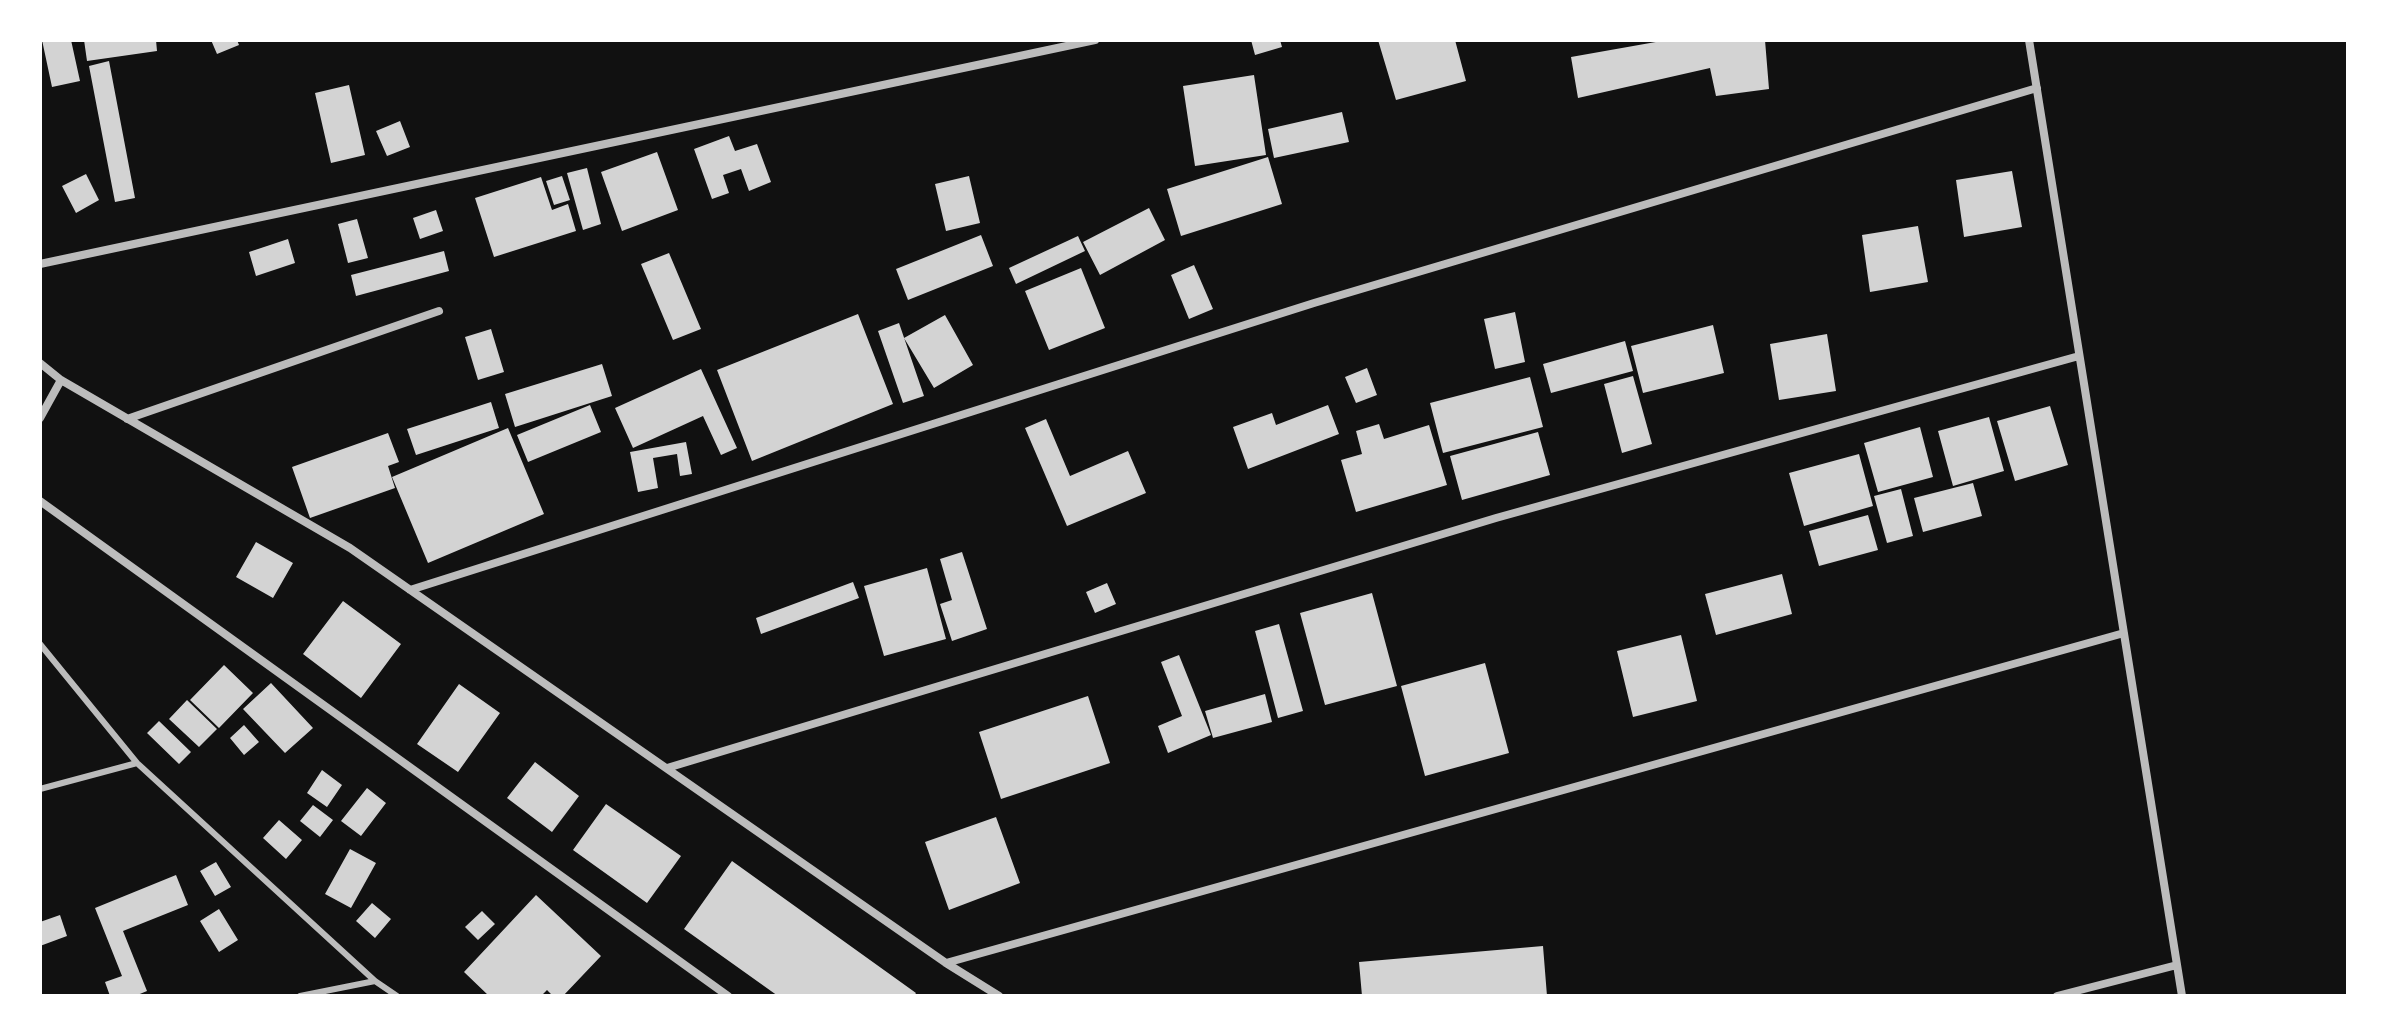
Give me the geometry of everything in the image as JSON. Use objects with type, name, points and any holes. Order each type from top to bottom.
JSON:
[{"type":"street","points":[[40,264],[1095,40]]},
{"type":"street","points":[[2029,40],[2182,996]]},
{"type":"street","points":[[410,590],[1314,303],[2037,88]]},
{"type":"street","points":[[127,419],[439,311]]},
{"type":"street","points":[[667,768],[1481,523],[2079,356]]},
{"type":"street","points":[[40,363],[61,380],[350,548],[946,963],[999,996]]},
{"type":"street","points":[[40,418],[61,380]]},
{"type":"street","points":[[40,501],[728,996]]},
{"type":"street","points":[[946,963],[2124,633]]},
{"type":"street","points":[[2057,996],[2177,965]]},
{"type":"lane","points":[[40,644],[137,763],[375,981],[397,996]]},
{"type":"lane","points":[[40,789],[137,763]]},
{"type":"lane","points":[[300,996],[375,981]]},
{"type":"building","points":[[42,40],[71,40],[80,81],[52,87]]},
{"type":"building","points":[[84,40],[156,40],[157,51],[87,61]]},
{"type":"building","points":[[211,40],[237,40],[239,45],[217,54]]},
{"type":"building","points":[[1251,40],[1280,40],[1282,47],[1255,55]]},
{"type":"building","points":[[1378,40],[1455,40],[1466,81],[1396,100]]},
{"type":"building","points":[[1667,40],[1765,40],[1769,89],[1716,96],[1710,68],[1578,98],[1571,57]]},
{"type":"building","points":[[109,61],[135,198],[115,202],[89,66]]},
{"type":"building","points":[[1254,75],[1266,155],[1195,166],[1183,86]]},
{"type":"building","points":[[349,85],[365,155],[331,163],[315,93]]},
{"type":"building","points":[[1342,112],[1349,142],[1274,158],[1268,129]]},
{"type":"building","points":[[400,121],[410,147],[387,156],[376,131]]},
{"type":"building","points":[[729,136],[735,151],[757,144],[771,182],[749,191],[741,169],[723,175],[729,193],[712,199],[694,149]]},
{"type":"building","points":[[657,152],[678,210],[622,231],[601,172]]},
{"type":"building","points":[[1268,157],[1282,204],[1181,236],[1167,189]]},
{"type":"building","points":[[587,168],[601,224],[583,230],[567,173]]},
{"type":"building","points":[[2012,171],[2022,227],[1964,237],[1956,180]]},
{"type":"building","points":[[86,174],[99,200],[76,213],[62,186]]},
{"type":"building","points":[[562,176],[570,200],[554,205],[546,181]]},
{"type":"building","points":[[969,176],[980,223],[946,231],[935,184]]},
{"type":"building","points":[[541,177],[552,210],[568,204],[576,231],[494,257],[475,198]]},
{"type":"building","points":[[1149,208],[1165,240],[1100,275],[1083,242]]},
{"type":"building","points":[[436,210],[443,231],[420,239],[413,218]]},
{"type":"building","points":[[357,219],[368,258],[348,263],[338,224]]},
{"type":"building","points":[[1918,226],[1928,282],[1870,292],[1862,235]]},
{"type":"building","points":[[981,235],[993,266],[908,300],[896,269]]},
{"type":"building","points":[[1078,236],[1085,251],[1016,284],[1009,268]]},
{"type":"building","points":[[288,239],[295,263],[256,276],[249,252]]},
{"type":"building","points":[[444,251],[449,271],[356,296],[351,275]]},
{"type":"building","points":[[669,253],[701,329],[673,340],[641,264]]},
{"type":"building","points":[[1194,265],[1213,309],[1189,319],[1171,275]]},
{"type":"building","points":[[1081,268],[1105,328],[1049,350],[1025,291]]},
{"type":"building","points":[[1515,312],[1525,362],[1495,369],[1484,319]]},
{"type":"building","points":[[858,314],[893,404],[752,461],[717,370]]},
{"type":"building","points":[[945,315],[973,365],[934,388],[904,338]]},
{"type":"building","points":[[899,323],[924,396],[903,403],[878,331]]},
{"type":"building","points":[[1713,325],[1724,373],[1643,393],[1631,346]]},
{"type":"building","points":[[491,329],[504,372],[478,380],[465,337]]},
{"type":"building","points":[[1827,334],[1836,391],[1779,400],[1770,344]]},
{"type":"building","points":[[1625,341],[1633,371],[1551,393],[1543,364]]},
{"type":"building","points":[[602,364],[612,396],[515,427],[505,394]]},
{"type":"building","points":[[1367,368],[1377,395],[1356,403],[1345,377]]},
{"type":"building","points":[[701,369],[737,448],[721,455],[703,416],[633,448],[615,408]]},
{"type":"building","points":[[1633,376],[1652,444],[1622,453],[1604,384]]},
{"type":"building","points":[[1530,377],[1543,427],[1443,453],[1430,403]]},
{"type":"building","points":[[491,402],[499,428],[416,455],[407,429]]},
{"type":"building","points":[[590,405],[601,432],[528,462],[517,435]]},
{"type":"building","points":[[1328,405],[1339,434],[1248,469],[1233,427],[1272,413],[1276,425]]},
{"type":"building","points":[[2050,406],[2068,465],[2015,481],[1997,421]]},
{"type":"building","points":[[1989,417],[2004,471],[1953,486],[1938,431]]},
{"type":"building","points":[[1046,419],[1070,476],[1128,451],[1146,493],[1067,526],[1025,428]]},
{"type":"building","points":[[1379,424],[1384,439],[1429,425],[1447,485],[1356,512],[1341,460],[1362,454],[1356,431]]},
{"type":"building","points":[[1920,427],[1933,477],[1878,492],[1864,443]]},
{"type":"building","points":[[508,428],[544,514],[428,563],[392,477]]},
{"type":"building","points":[[1538,432],[1550,475],[1462,500],[1450,456]]},
{"type":"building","points":[[388,433],[399,462],[388,466],[395,488],[310,518],[292,467]]},
{"type":"building","points":[[686,442],[692,474],[680,476],[677,454],[653,458],[658,488],[638,492],[630,452]]},
{"type":"building","points":[[1859,454],[1873,506],[1804,526],[1789,473]]},
{"type":"building","points":[[1973,483],[1982,516],[1923,532],[1914,498]]},
{"type":"building","points":[[1901,489],[1913,536],[1887,543],[1874,496]]},
{"type":"building","points":[[1868,515],[1878,550],[1819,566],[1809,531]]},
{"type":"building","points":[[256,542],[293,563],[273,598],[236,577]]},
{"type":"building","points":[[962,552],[987,629],[952,641],[940,604],[952,600],[940,559]]},
{"type":"building","points":[[927,568],[946,639],[884,656],[864,586]]},
{"type":"building","points":[[1782,574],[1792,614],[1716,635],[1705,594]]},
{"type":"building","points":[[853,582],[859,598],[761,634],[756,618]]},
{"type":"building","points":[[1107,583],[1116,604],[1095,613],[1086,592]]},
{"type":"building","points":[[1372,593],[1397,686],[1325,705],[1300,613]]},
{"type":"building","points":[[343,601],[401,644],[361,698],[303,654]]},
{"type":"building","points":[[1279,624],[1303,711],[1278,718],[1255,631]]},
{"type":"building","points":[[1681,635],[1697,701],[1633,717],[1617,651]]},
{"type":"building","points":[[1179,655],[1211,735],[1168,753],[1158,726],[1182,716],[1161,662]]},
{"type":"building","points":[[1485,663],[1509,753],[1425,776],[1401,686]]},
{"type":"building","points":[[224,665],[253,693],[219,728],[190,700]]},
{"type":"building","points":[[271,683],[313,728],[285,753],[243,709]]},
{"type":"building","points":[[459,684],[500,713],[458,772],[417,744]]},
{"type":"building","points":[[1265,694],[1272,722],[1213,738],[1205,711]]},
{"type":"building","points":[[1088,696],[1110,763],[1001,799],[979,732]]},
{"type":"building","points":[[187,700],[217,729],[199,747],[169,719]]},
{"type":"building","points":[[159,721],[191,752],[179,764],[147,733]]},
{"type":"building","points":[[244,725],[259,742],[244,755],[230,738]]},
{"type":"building","points":[[535,762],[579,796],[552,832],[507,798]]},
{"type":"building","points":[[322,770],[342,785],[327,807],[307,793]]},
{"type":"building","points":[[367,788],[386,803],[361,836],[341,821]]},
{"type":"building","points":[[606,804],[681,856],[647,903],[573,850]]},
{"type":"building","points":[[313,805],[333,820],[320,837],[300,821]]},
{"type":"building","points":[[996,817],[1020,883],[949,910],[925,842]]},
{"type":"building","points":[[279,820],[302,840],[286,859],[263,838]]},
{"type":"building","points":[[350,849],[376,863],[351,908],[325,894]]},
{"type":"building","points":[[732,861],[916,993],[914,996],[778,996],[684,929]]},
{"type":"building","points":[[216,862],[231,887],[215,896],[200,871]]},
{"type":"building","points":[[176,875],[188,905],[123,931],[147,991],[135,996],[110,996],[105,982],[122,976],[95,908]]},
{"type":"building","points":[[536,895],[601,956],[563,996],[553,996],[547,990],[541,996],[489,996],[464,972]]},
{"type":"building","points":[[372,903],[391,919],[375,938],[356,921]]},
{"type":"building","points":[[219,909],[238,940],[219,952],[200,921]]},
{"type":"building","points":[[482,911],[495,924],[478,940],[465,927]]},
{"type":"building","points":[[60,915],[67,936],[40,946],[40,922]]},
{"type":"building","points":[[1543,946],[1547,996],[1362,996],[1359,962]]}]
